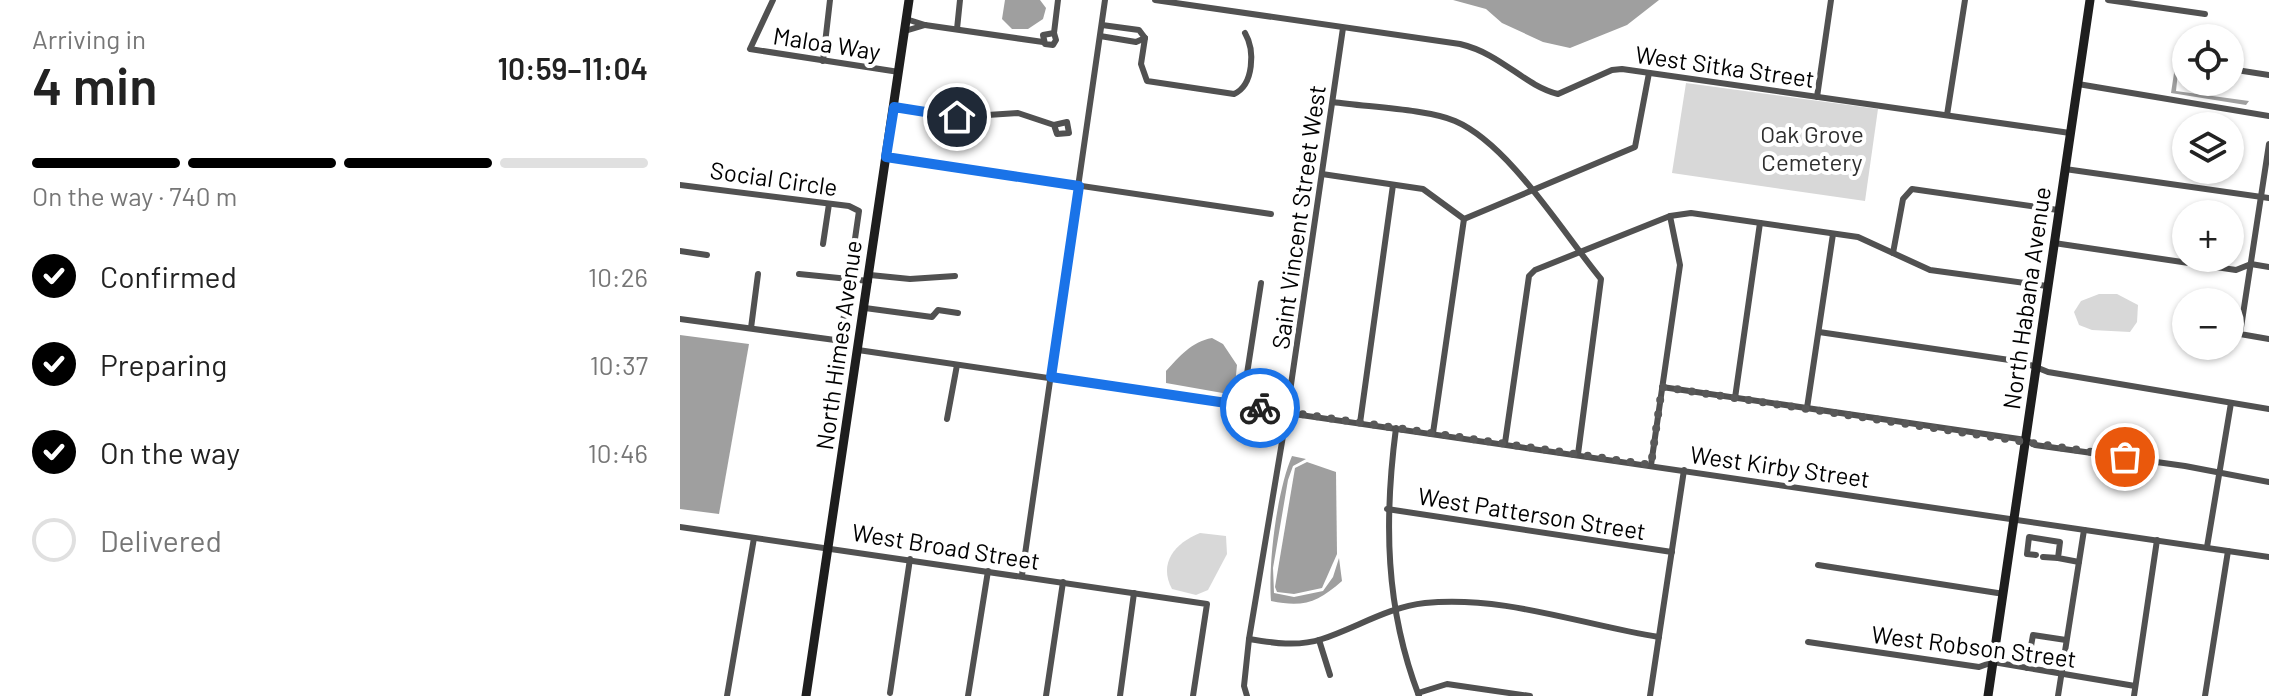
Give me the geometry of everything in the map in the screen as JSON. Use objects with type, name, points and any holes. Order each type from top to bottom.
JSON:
[{"type":"street","name":"Maloa Way","points":[[773,0],[750,49],[899,72]]},
{"type":"street","points":[[823,61],[830,0]]},
{"type":"street","name":"North Himes Avenue","points":[[806,696],[909,0]]},
{"type":"street","points":[[957,29],[960,0]]},
{"type":"street","points":[[906,19],[925,25],[1043,42],[1045,32],[1054,33],[1058,0]]},
{"type":"street","points":[[1022,575],[1105,0]]},
{"type":"street","name":"West Sitka Street","points":[[1155,0],[1476,48],[1506,62],[1539,87],[1558,94],[1612,70],[2070,133]]},
{"type":"street","points":[[1817,97],[1831,0]]},
{"type":"street","points":[[1947,115],[1965,0]]},
{"type":"street","name":"North Habana Avenue","points":[[1988,696],[2090,0]]},
{"type":"street","points":[[2108,0],[2205,14]]},
{"type":"street","points":[[905,31],[925,25]]},
{"type":"street","points":[[1102,25],[1139,30],[1145,38],[1141,64],[1147,81],[1234,94],[1242,90],[1247,82],[1252,45],[1245,33]]},
{"type":"street","name":"Saint Vincent Street West","points":[[1247,696],[1244,686],[1249,639],[1287,412],[1343,28]]},
{"type":"street","points":[[1100,36],[1136,42],[1145,38]]},
{"type":"street","points":[[2244,71],[2269,75]]},
{"type":"street","points":[[1464,219],[1635,147],[1649,73]]},
{"type":"street","points":[[2078,84],[2269,116]]},
{"type":"street","points":[[1333,102],[1453,120],[1503,156],[1601,279],[1578,454]]},
{"type":"street","points":[[894,107],[957,117],[1018,113],[1054,125]]},
{"type":"street","points":[[2269,144],[2265,198],[2240,334],[2269,339]]},
{"type":"street","points":[[886,157],[1271,214]]},
{"type":"street","points":[[2065,169],[2265,198]]},
{"type":"street","points":[[1322,174],[1429,192],[1464,219]]},
{"type":"street","name":"Social Circle","points":[[680,185],[829,204],[859,211],[841,336],[835,340],[680,319]]},
{"type":"street","points":[[1360,423],[1393,185]]},
{"type":"street","points":[[1893,253],[1903,199],[1912,189],[2058,210]]},
{"type":"street","points":[[823,244],[829,204]]},
{"type":"street","points":[[1505,443],[1529,276],[1535,270],[1670,216],[1691,213],[1871,241],[1930,270],[2047,286]]},
{"type":"street","points":[[1651,465],[1680,265],[1670,216]]},
{"type":"street","points":[[1433,433],[1464,219]]},
{"type":"street","points":[[1735,398],[1760,223]]},
{"type":"street","points":[[1807,408],[1833,234]]},
{"type":"street","points":[[2054,243],[2236,270],[2251,264],[2269,267]]},
{"type":"street","points":[[680,251],[707,255]]},
{"type":"street","points":[[751,328],[758,274]]},
{"type":"street","points":[[799,274],[849,282],[855,287],[869,282],[955,276]]},
{"type":"street","points":[[1242,406],[1261,283]]},
{"type":"street","points":[[865,308],[932,317],[938,310],[958,313]]},
{"type":"street","points":[[1819,332],[2023,362],[2035,369],[2269,409]]},
{"type":"street","name":"West Kirby Street","points":[[858,350],[2269,557]]},
{"type":"street","points":[[947,419],[957,365]]},
{"type":"street","points":[[1662,387],[2026,440],[2035,445],[2185,466],[2269,482]]},
{"type":"street","points":[[2207,547],[2231,403]]},
{"type":"street","points":[[1396,428],[1387,509],[1394,610],[1419,694],[1447,684],[1530,696]]},
{"type":"street","points":[[1650,696],[1684,470]]},
{"type":"street","name":"West Patterson Street","points":[[1387,509],[1672,552]]},
{"type":"street","name":"West Broad Street","points":[[680,527],[829,546],[1207,604],[1193,696]]},
{"type":"street","points":[[2058,696],[2084,530]]},
{"type":"street","points":[[2058,558],[2060,542],[2029,537],[2027,554],[2079,562]]},
{"type":"street","points":[[727,696],[754,538]]},
{"type":"street","points":[[2134,696],[2157,540]]},
{"type":"street","points":[[2205,696],[2228,551]]},
{"type":"street","points":[[890,693],[910,559]]},
{"type":"street","points":[[1818,565],[2004,594]]},
{"type":"street","points":[[968,696],[988,571]]},
{"type":"street","points":[[1046,696],[1063,582]]},
{"type":"street","points":[[1120,696],[1134,593]]},
{"type":"street","points":[[1249,639],[1283,645],[1319,640],[1394,610],[1442,602],[1481,604],[1659,637]]},
{"type":"street","points":[[2027,668],[2033,635],[2066,640]]},
{"type":"street","points":[[1319,640],[1330,675]]},
{"type":"street","name":"West Robson Street","points":[[1808,642],[1979,667],[1993,662],[2135,686]]},
{"type":"green space","name":"Oak Grove Cemetery","points":[[1686,83],[1878,109],[1865,201],[1672,173]]},
{"type":"green space","points":[[2099,294],[2117,294],[2138,305],[2137,322],[2130,332],[2092,330],[2079,325],[2074,312],[2081,301]]},
{"type":"green space","points":[[1200,533],[1226,536],[1227,554],[1208,590],[1196,595],[1172,589],[1167,571],[1171,555],[1183,542]]},
{"type":"shaded area","points":[[1005,0],[1040,0],[1046,8],[1043,19],[1028,29],[1012,29],[1002,19]]},
{"type":"shaded area","points":[[1453,0],[1659,0],[1627,25],[1570,48],[1543,42],[1502,23],[1486,9]]},
{"type":"shaded area","points":[[2190,96],[2249,101],[2246,105]]},
{"type":"shaded area","points":[[680,335],[749,344],[719,514],[680,509]]},
{"type":"shaded area","points":[[1212,338],[1223,344],[1237,365],[1234,395],[1166,383],[1166,371],[1181,355],[1192,346]]},
{"type":"shaded area","points":[[1292,456],[1306,459],[1293,466],[1288,480],[1273,568],[1274,593],[1294,597],[1323,591],[1333,577],[1339,558],[1342,581],[1310,602],[1293,604],[1271,601],[1270,585],[1278,507]]},
{"type":"shaded area","points":[[1307,462],[1336,472],[1337,554],[1322,588],[1294,594],[1277,592],[1275,587],[1295,468]]},
{"type":"way so far","points":[[1260,408],[1651,465],[1662,387],[2125,457]]},
{"type":"route","points":[[957,117],[894,107],[886,157],[1079,186],[1051,377],[1260,408]]}]
